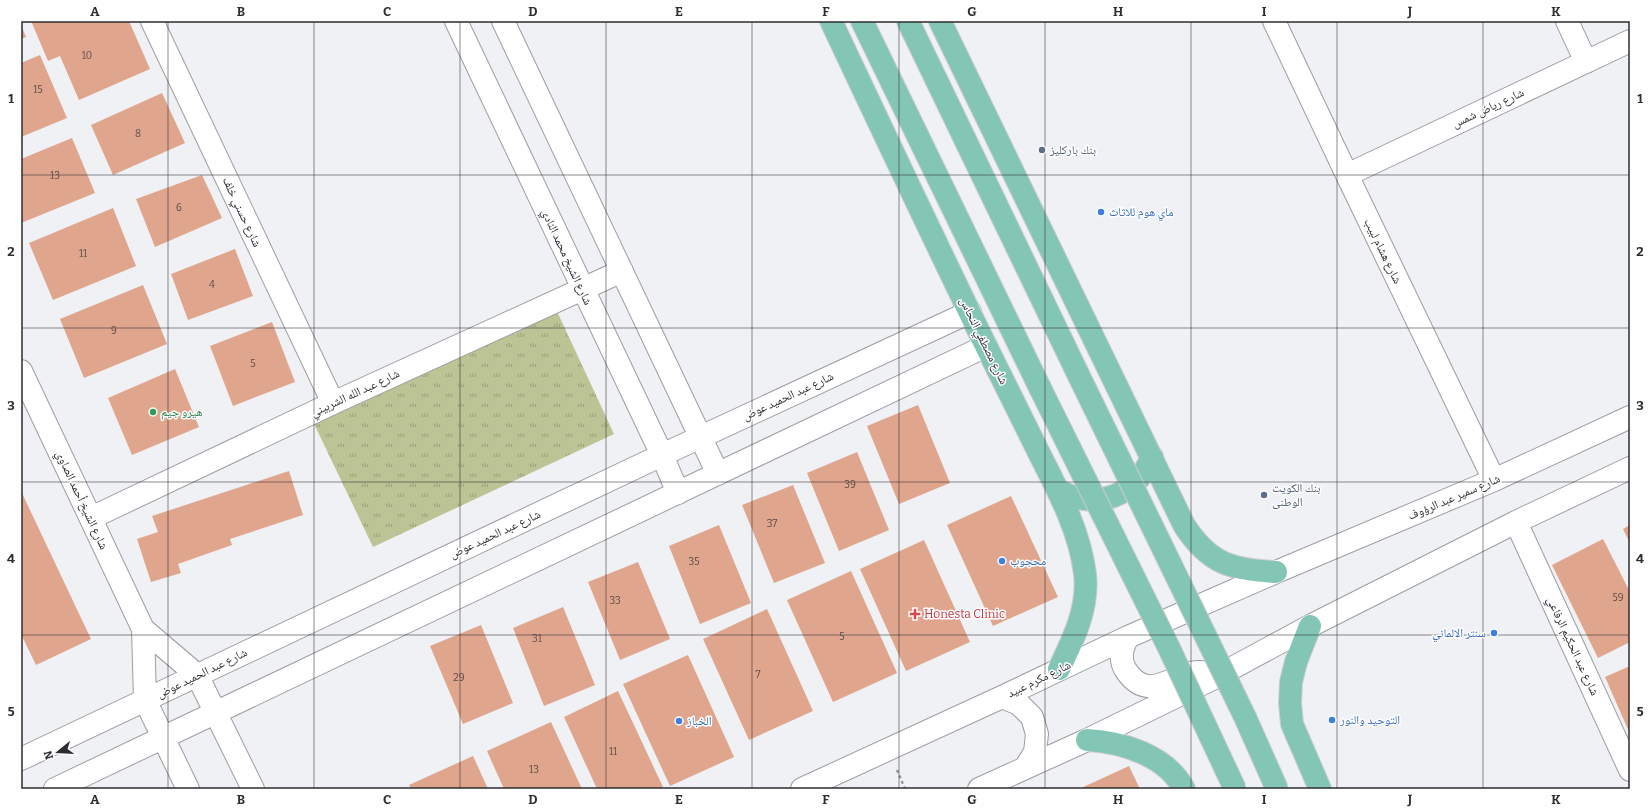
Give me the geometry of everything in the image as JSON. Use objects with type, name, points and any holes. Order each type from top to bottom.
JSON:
[{"type":"main road","name":"شارع مصطفي النحاس","points":[[831,21],[986,346],[1058,491],[1079,543],[1085,575],[1084,600],[1081,618],[1075,637],[1059,669]]},
{"type":"main road","points":[[862,21],[1152,613],[1235,789]]},
{"type":"main road","points":[[908,21],[1242,710],[1277,789]]},
{"type":"main road","points":[[940,21],[1184,525],[1193,539],[1205,551],[1219,561],[1235,568],[1251,571],[1276,572]]},
{"type":"main road","points":[[1058,491],[1082,500],[1095,500],[1120,494],[1139,479],[1147,468],[1152,457]]},
{"type":"main road","points":[[1310,626],[1296,662],[1291,682],[1290,703],[1292,724],[1320,789]]},
{"type":"main road","points":[[1086,740],[1105,741],[1139,751],[1155,760],[1169,771],[1184,789]]},
{"type":"street","name":"شارع حسني خلف","points":[[152,21],[333,403]]},
{"type":"street","name":"شارع الشيخ محمد النادي","points":[[456,21],[662,455],[678,493]]},
{"type":"street","points":[[503,21],[718,474]]},
{"type":"street","name":"شارع هشام لبيب","points":[[1274,21],[1494,480]]},
{"type":"street","points":[[1567,21],[1586,62]]},
{"type":"street","name":"شارع رياض شمس","points":[[1347,175],[1630,41]]},
{"type":"street","name":"شارع عبد الله الشربيني","points":[[91,518],[333,403],[622,271]]},
{"type":"street","name":"شارع عبد الحميد عوض","points":[[21,759],[700,437],[970,312]]},
{"type":"street","points":[[55,789],[986,346]]},
{"type":"street","name":"شارع الشيخ أحمد الصاوي","points":[[21,371],[143,629]]},
{"type":"street","name":"شارع سمير عبد الرؤوف","points":[[1276,572],[1494,480],[1630,417]]},
{"type":"street","points":[[980,789],[1212,679],[1310,626],[1516,522],[1630,468]]},
{"type":"street","name":"شارع عبد الحكيم الرفاعي","points":[[1516,522],[1630,770]]},
{"type":"street","name":"شارع مكرم عبيد","points":[[802,789],[1128,637],[1276,572]]},
{"type":"street","points":[[143,629],[197,675],[253,789]]},
{"type":"street","points":[[143,629],[145,700],[188,789]]},
{"type":"street","points":[[1128,637],[1123,646],[1122,656],[1124,667],[1130,676],[1137,682],[1147,686],[1157,686],[1197,671],[1208,674],[1212,679]]},
{"type":"street","points":[[1002,697],[1019,704],[1032,717],[1037,734],[1035,752],[1025,768]]},
{"type":"green space","points":[[548,292],[614,434],[373,547],[306,407]]},
{"type":"building","points":[[31,21],[129,21],[150,69],[79,100],[60,56],[48,61]]},
{"type":"building","points":[[21,25],[26,37],[21,39]]},
{"type":"building","points":[[40,55],[67,118],[21,137],[21,63]]},
{"type":"building","points":[[162,93],[185,143],[113,175],[91,125]]},
{"type":"building","points":[[72,138],[95,193],[21,223],[21,159]]},
{"type":"building","points":[[202,175],[222,218],[155,247],[136,199]]},
{"type":"building","points":[[113,208],[136,266],[53,300],[29,243]]},
{"type":"building","points":[[235,249],[253,296],[188,320],[171,274]]},
{"type":"building","points":[[143,285],[167,344],[84,378],[60,319]]},
{"type":"building","points":[[272,322],[295,382],[233,406],[210,346]]},
{"type":"building","name":"هيرو جيم","points":[[175,369],[199,427],[132,455],[108,398]]},
{"type":"building","points":[[918,405],[950,483],[899,504],[867,426]]},
{"type":"building","points":[[857,452],[889,530],[839,551],[807,473]]},
{"type":"building","points":[[289,471],[303,515],[230,539],[232,545],[178,564],[181,573],[151,582],[137,539],[158,532],[152,516]]},
{"type":"building","points":[[793,485],[825,563],[774,583],[742,505]]},
{"type":"building","points":[[21,491],[91,639],[36,665],[21,634]]},
{"type":"building","name":"محجوب","points":[[1011,496],[1058,597],[993,626],[947,525]]},
{"type":"building","points":[[719,525],[751,603],[700,624],[669,546]]},
{"type":"building","points":[[1630,525],[1630,543],[1623,529]]},
{"type":"building","points":[[1603,539],[1630,592],[1630,642],[1598,658],[1552,565]]},
{"type":"building","points":[[924,540],[970,642],[906,671],[860,569]]},
{"type":"building","points":[[638,562],[670,639],[620,660],[588,582]]},
{"type":"building","points":[[851,571],[897,673],[833,702],[787,600]]},
{"type":"building","points":[[563,607],[595,685],[544,706],[513,628]]},
{"type":"building","points":[[767,609],[813,711],[749,740],[703,639]]},
{"type":"building","points":[[481,625],[513,703],[463,724],[430,646]]},
{"type":"building","name":"الخباز","points":[[688,655],[734,757],[670,786],[623,684]]},
{"type":"building","points":[[1630,666],[1630,734],[1605,677]]},
{"type":"building","points":[[618,691],[663,787],[659,789],[597,789],[564,717]]},
{"type":"building","points":[[551,722],[582,789],[504,789],[487,751]]},
{"type":"building","points":[[473,756],[488,789],[411,789],[409,785]]},
{"type":"building","points":[[1129,766],[1140,789],[1079,789]]},
{"type":"place","name":"بنك باركليز","points":[[1042,150]]},
{"type":"place","name":"ماي هوم للاثاث","points":[[1101,212]]},
{"type":"place","name":"هيرو جيم","points":[[153,412]]},
{"type":"place","name":"بنك الكويت الوطنى","points":[[1264,495]]},
{"type":"place","name":"محجوب","points":[[1002,561]]},
{"type":"place","name":"Honesta Clinic","points":[[915,614]]},
{"type":"place","name":"سنتر الالماني","points":[[1494,633]]},
{"type":"place","name":"التوحيد والنور","points":[[1332,720]]},
{"type":"place","name":"الخباز","points":[[679,721]]}]
